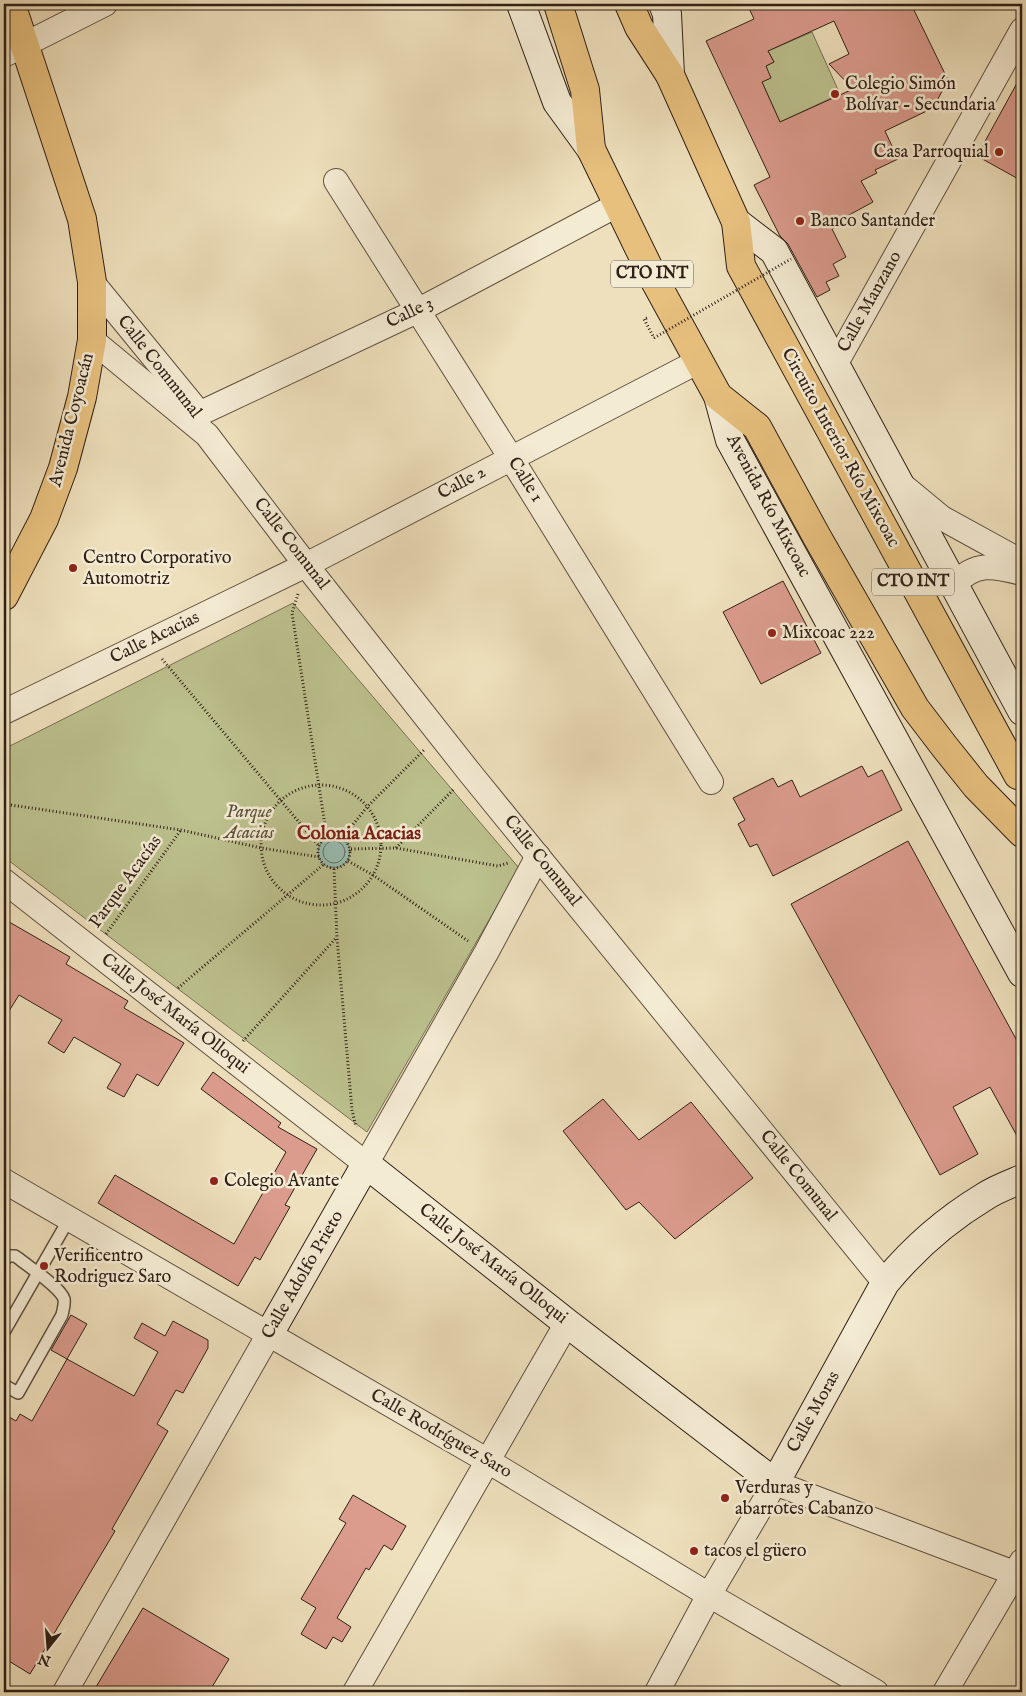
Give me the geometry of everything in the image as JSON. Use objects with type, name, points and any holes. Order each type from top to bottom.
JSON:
[{"type":"main road","name":"Avenida Coyoacán","points":[[4,596],[44,519],[63,468],[82,397],[92,340],[92,282],[82,219],[14,50],[11,4]]},
{"type":"main road","name":"Avenida Río Mixcoac","points":[[521,4],[557,102],[592,149],[617,205],[655,281],[718,396],[730,440],[1022,973]]},
{"type":"main road","name":"CTO INT","points":[[558,4],[585,90],[592,149]]},
{"type":"main road","name":"CTO INT","points":[[629,4],[638,27],[670,75],[736,222],[774,251],[1022,711]]},
{"type":"main road","name":"CTO INT","points":[[663,4],[667,14],[670,75]]},
{"type":"main road","name":"Circuito Interior Río Mixcoac","points":[[736,222],[741,266],[1018,775]]},
{"type":"main road","name":"CTO INT","points":[[718,396],[757,427],[817,537],[915,708],[976,786],[1022,833]]},
{"type":"main road","name":"Calle José María Olloqui","points":[[366,1164],[775,1483]]},
{"type":"main road","name":"Calle Adolfo Prieto","points":[[269,1334],[366,1164]]},
{"type":"main road","name":"Calle Moras","points":[[775,1483],[885,1283],[904,1260],[940,1227],[985,1196],[1022,1179]]},
{"type":"street","points":[[14,50],[104,4]]},
{"type":"street","name":"Calle Manzano","points":[[835,365],[1015,60],[1022,30]]},
{"type":"street","name":"Calle 1","points":[[336,181],[511,458],[711,782]]},
{"type":"street","name":"Calle 3","points":[[198,422],[417,311],[617,205]]},
{"type":"street","name":"Calle Communal","points":[[92,282],[198,422]]},
{"type":"street","name":"Calle Comunal","points":[[92,340],[198,422],[306,565],[470,773],[885,1283]]},
{"type":"street","name":"Calle 2","points":[[306,565],[699,361]]},
{"type":"street","points":[[898,481],[942,518],[1022,562]]},
{"type":"street","name":"Calle Acacias","points":[[4,712],[306,565]]},
{"type":"street","points":[[954,585],[963,575],[976,568],[989,566],[1022,573]]},
{"type":"street","name":"Calle Adolfo Prieto","points":[[366,1164],[486,953],[538,856]]},
{"type":"street","name":"Calle José María Olloqui","points":[[4,881],[366,1164]]},
{"type":"street","name":"Calle Rodríguez Saro","points":[[4,1181],[488,1461],[708,1595],[876,1692]]},
{"type":"street","points":[[355,1692],[567,1322]]},
{"type":"street","name":"Calle Adolfo Prieto","points":[[65,1692],[269,1334]]},
{"type":"street","name":"Calle José María Olloqui","points":[[775,1483],[1020,1571]]},
{"type":"street","name":"Calle Moras","points":[[657,1692],[708,1595],[775,1483]]},
{"type":"street","points":[[945,1692],[1020,1571]]},
{"type":"lane","points":[[4,1332],[69,1219]]},
{"type":"lane","points":[[4,1260],[9,1256],[15,1256],[62,1294],[64,1304],[62,1315],[18,1393],[4,1385]]},
{"type":"path","points":[[644,319],[654,338],[791,259]]},
{"type":"path","points":[[306,565],[292,613],[327,838]]},
{"type":"path","points":[[147,642],[319,846],[319,857],[324,864],[340,868],[348,861],[351,850],[342,838],[337,836],[327,838],[319,846]]},
{"type":"path","points":[[342,838],[368,806],[440,734]]},
{"type":"path","points":[[396,848],[470,773]]},
{"type":"path","points":[[318,784],[336,786],[354,794],[368,806],[376,819],[381,834],[382,849],[379,863],[373,875],[364,888],[350,898],[335,904],[317,905],[300,902],[287,896],[268,873],[260,848],[262,830],[270,813],[281,799],[298,789],[318,784]]},
{"type":"path","points":[[4,804],[181,830],[260,848],[319,857]]},
{"type":"path","name":"Parque Acacías","points":[[106,934],[181,830]]},
{"type":"path","points":[[351,850],[396,848],[498,866],[538,856]]},
{"type":"path","points":[[348,861],[373,875],[486,953]]},
{"type":"path","points":[[161,1002],[324,864]]},
{"type":"path","points":[[334,868],[337,938],[352,1110],[357,1128]]},
{"type":"path","points":[[229,1056],[337,938]]},
{"type":"green space","points":[[812,32],[840,94],[780,122],[762,82],[766,66],[774,62],[768,51]]},
{"type":"green space","name":"Parque Acacias","points":[[293,603],[519,868],[367,1132],[4,857],[4,749]]},
{"type":"water","points":[[334,836],[340,837],[345,841],[349,846],[349,858],[345,863],[340,867],[334,868],[328,867],[323,863],[319,858],[318,852],[319,846],[323,841],[328,837]]},
{"type":"building","name":"Colegio Simón Bolívar - Secundaria","points":[[747,4],[911,4],[948,80],[933,108],[885,131],[898,159],[875,170],[877,173],[861,181],[873,202],[849,215],[851,219],[832,229],[846,257],[833,264],[839,276],[826,282],[830,290],[817,297],[788,244],[780,236],[754,185],[770,177],[706,41],[754,19]],"holes":[[[834,21],[849,54],[829,64],[853,89],[780,122],[762,82],[771,78],[766,66],[774,62],[768,51]]]},
{"type":"building","points":[[1022,74],[1022,181],[977,156]]},
{"type":"building","name":"Mixcoac 222","points":[[783,581],[821,653],[761,684],[723,612]]},
{"type":"building","points":[[862,766],[868,777],[882,770],[902,810],[773,876],[757,844],[750,847],[738,824],[745,820],[733,798],[773,778],[778,787],[792,780],[800,797]]},
{"type":"building","points":[[908,841],[1022,1050],[1022,1145],[990,1087],[953,1107],[978,1154],[940,1175],[791,904]]},
{"type":"building","points":[[4,919],[70,957],[66,964],[128,1001],[124,1008],[184,1043],[158,1086],[137,1074],[124,1097],[107,1088],[121,1064],[74,1037],[64,1053],[48,1043],[62,1020],[19,995],[4,1019]]},
{"type":"building","points":[[213,1072],[281,1123],[278,1127],[317,1149],[285,1205],[290,1207],[260,1260],[255,1257],[238,1286],[98,1203],[115,1175],[234,1244],[286,1152],[201,1089]]},
{"type":"building","points":[[603,1099],[639,1140],[691,1102],[753,1178],[675,1239],[639,1202],[626,1210],[563,1131]]},
{"type":"building","points":[[71,1315],[87,1324],[67,1359],[51,1350]]},
{"type":"building","points":[[173,1321],[208,1340],[208,1348],[183,1393],[176,1390],[157,1424],[168,1431],[112,1529],[115,1531],[30,1674],[4,1658],[4,1414],[16,1421],[20,1414],[32,1421],[67,1359],[134,1396],[158,1352],[134,1338],[142,1323],[165,1336]]},
{"type":"building","points":[[353,1495],[406,1526],[392,1550],[384,1545],[369,1570],[366,1568],[337,1618],[351,1627],[342,1642],[333,1637],[326,1649],[301,1634],[316,1608],[301,1599],[346,1523],[339,1519]]},
{"type":"building","points":[[143,1608],[229,1659],[209,1692],[93,1692]]},
{"type":"place","name":"Colegio Simón Bolívar - Secundaria","points":[[835,94]]},
{"type":"place","name":"Casa Parroquial","points":[[999,152]]},
{"type":"place","name":"Banco Santander","points":[[800,221]]},
{"type":"place","name":"Centro Corporativo Automotriz","points":[[73,568]]},
{"type":"place","name":"Mixcoac 222","points":[[772,633]]},
{"type":"place","name":"Colegio Avante","points":[[214,1181]]},
{"type":"place","name":"Verificentro Rodriguez Saro","points":[[44,1266]]},
{"type":"place","name":"Verduras y abarrotes Cabanzo","points":[[725,1498]]},
{"type":"place","name":"tacos el güero","points":[[694,1551]]},
{"type":"district","name":"Colonia Acacias","points":[[359,834]]}]
